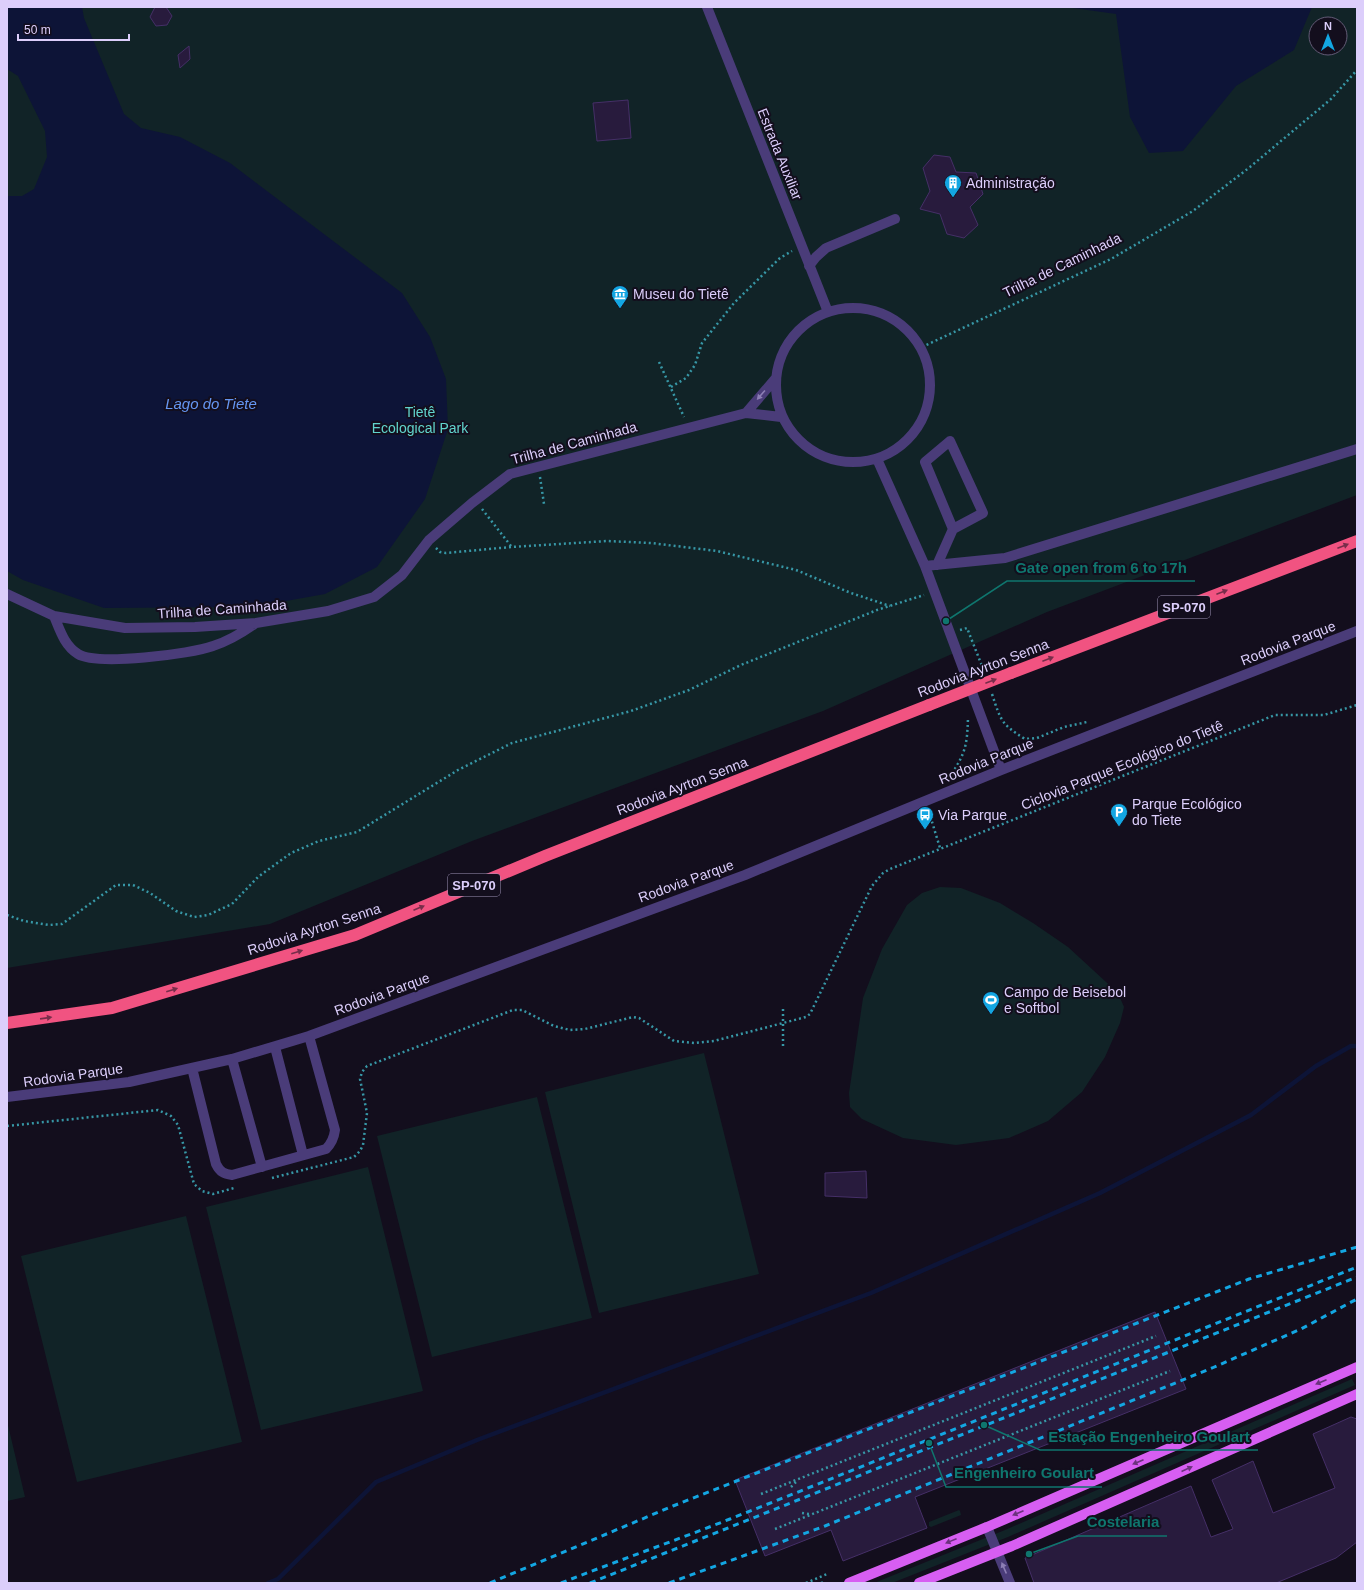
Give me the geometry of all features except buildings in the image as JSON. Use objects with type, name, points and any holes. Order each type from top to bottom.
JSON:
[{"type":"highway","name":"Rodovia Ayrton Senna","points":[[7,1024],[112,1008],[355,934],[545,856],[929,705],[1357,540]]},
{"type":"main road","points":[[849,1583],[862,1581],[1357,1367]]},
{"type":"main road","points":[[919,1583],[998,1552],[1357,1394]]},
{"type":"street","name":"Estrada Auxiliar","points":[[706,7],[828,312]]},
{"type":"street","points":[[809,266],[826,248],[895,218]]},
{"type":"street","points":[[864,308],[897,321],[922,347],[931,373],[930,400],[920,426],[902,446],[878,459],[853,463],[828,458],[806,446],[780,416],[776,378],[780,360],[791,339],[808,323],[828,312],[864,308]]},
{"type":"street","points":[[746,413],[776,378]]},
{"type":"street","name":"Trilha de Caminhada","points":[[7,594],[54,616],[125,628],[195,628],[256,623],[328,611],[374,597],[402,575],[428,541],[476,500],[510,474],[746,413],[780,416]]},
{"type":"street","points":[[937,565],[953,529],[983,513],[950,441],[925,462],[953,529]]},
{"type":"street","points":[[925,566],[1005,558],[1357,449]]},
{"type":"street","points":[[878,459],[925,566],[1001,770]]},
{"type":"street","points":[[54,616],[67,645],[79,655],[105,659],[167,656],[212,647],[235,638],[256,623]]},
{"type":"street","name":"Rodovia Parque","points":[[7,1097],[129,1082],[232,1059],[309,1036],[745,875],[1001,770],[1357,631]]},
{"type":"street","points":[[192,1068],[216,1164],[219,1170],[224,1174],[232,1175],[262,1167],[326,1149],[331,1144],[334,1137],[335,1130],[309,1036]]},
{"type":"street","points":[[275,1046],[303,1155]]},
{"type":"street","points":[[232,1059],[262,1167]]},
{"type":"street","points":[[987,1526],[1010,1583]]},
{"type":"path","name":"Trilha de Caminhada","points":[[922,347],[1111,259],[1193,211],[1250,167],[1331,99],[1357,70]]},
{"type":"path","points":[[671,387],[686,378],[695,365],[702,343],[734,303],[780,258],[801,245]]},
{"type":"path","points":[[659,362],[688,427]]},
{"type":"path","points":[[538,466],[544,504]]},
{"type":"path","points":[[476,500],[511,547]]},
{"type":"path","points":[[428,541],[440,552],[446,553],[607,541],[651,543],[717,551],[796,570],[851,593],[890,606]]},
{"type":"path","points":[[7,915],[24,921],[49,926],[62,924],[116,885],[133,884],[150,893],[176,911],[194,917],[208,915],[232,904],[258,877],[290,853],[319,841],[357,832],[458,770],[512,743],[631,711],[689,690],[741,665],[890,606],[935,592]]},
{"type":"path","points":[[950,633],[967,628],[986,675]]},
{"type":"path","points":[[991,690],[1001,718],[1007,726],[1026,740],[1037,738],[1064,727],[1091,721]]},
{"type":"path","name":"Ciclovia Parque Ecológico do Tietê","points":[[265,1180],[354,1156],[360,1151],[363,1145],[367,1113],[360,1079],[362,1072],[367,1066],[513,1010],[522,1010],[554,1026],[570,1030],[585,1029],[633,1017],[639,1018],[674,1041],[695,1043],[714,1041],[806,1017],[810,1014],[872,886],[883,873],[890,869],[1275,715],[1324,716],[1357,705]]},
{"type":"path","points":[[956,788],[951,775],[961,760],[967,744],[968,712]]},
{"type":"path","points":[[926,800],[940,848]]},
{"type":"path","points":[[783,1009],[783,1046]]},
{"type":"path","points":[[7,1126],[158,1110],[171,1116],[178,1125],[194,1184],[202,1191],[213,1194],[235,1188]]},
{"type":"path","points":[[761,1494],[1156,1336]]},
{"type":"path","points":[[775,1529],[1170,1371]]},
{"type":"path","points":[[791,1487],[798,1479]]},
{"type":"path","points":[[802,1513],[811,1514]]},
{"type":"path","points":[[806,1583],[827,1574]]},
{"type":"path","points":[[821,1583],[825,1583]]},
{"type":"green space","name":"Tietê Ecological Park","points":[[7,7],[1357,7],[1357,495],[1047,612],[823,711],[472,841],[270,924],[7,968]]},
{"type":"green space","name":"Campo de Beisebol e Softbol","points":[[940,887],[961,888],[1000,903],[1033,923],[1068,947],[1118,993],[1124,1007],[1120,1023],[1105,1057],[1082,1092],[1048,1121],[1009,1138],[956,1145],[903,1138],[862,1119],[850,1107],[849,1093],[863,998],[882,949],[907,905],[922,893]]},
{"type":"green space","points":[[704,1053],[759,1274],[599,1313],[545,1092]]},
{"type":"green space","points":[[537,1097],[592,1318],[432,1357],[377,1136]]},
{"type":"green space","points":[[368,1167],[423,1391],[261,1430],[206,1207]]},
{"type":"green space","points":[[186,1216],[242,1442],[77,1482],[21,1256]]},
{"type":"green space","points":[[1352,1379],[1355,1385],[1008,1537],[892,1583],[874,1583],[1005,1530]]},
{"type":"green space","points":[[7,1421],[25,1497],[7,1501]]},
{"type":"green space","points":[[959,1510],[961,1515],[931,1527],[929,1526],[929,1522]]},
{"type":"water","name":"Lago do Tiete","points":[[7,7],[82,7],[84,18],[124,114],[141,128],[180,137],[230,163],[402,293],[430,337],[446,379],[448,429],[425,499],[377,567],[325,594],[252,607],[104,608],[23,580],[7,571],[7,196],[22,196],[34,189],[47,157],[45,131],[18,76],[7,69]]},
{"type":"water","points":[[1066,7],[1312,7],[1294,50],[1236,86],[1183,151],[1149,153],[1130,117],[1116,14]]},
{"type":"waterway","points":[[268,1583],[278,1579],[376,1482],[477,1440],[871,1293],[1100,1193],[1251,1115],[1316,1066],[1351,1046],[1357,1046]]},
{"type":"railway","points":[[490,1583],[673,1506],[1249,1279],[1357,1247]]},
{"type":"railway","points":[[561,1583],[730,1519],[1357,1267]]},
{"type":"railway","points":[[590,1583],[1357,1277]]},
{"type":"railway","points":[[669,1583],[825,1526],[1212,1368],[1301,1329],[1357,1299]]},
{"type":"place","name":"Administração","points":[[953,198]]},
{"type":"place","name":"Museu do Tietê","points":[[620,309]]},
{"type":"place","name":"Gate open from 6 to 17h","points":[[946,621]]},
{"type":"place","name":"Parque Ecológico do Tiete","points":[[1119,827]]},
{"type":"place","name":"Via Parque","points":[[925,830]]},
{"type":"place","name":"Campo de Beisebol e Softbol","points":[[991,1015]]},
{"type":"place","name":"Estação Engenheiro Goulart","points":[[984,1425]]},
{"type":"place","name":"Engenheiro Goulart","points":[[929,1443]]},
{"type":"place","name":"Costelaria","points":[[1029,1554]]}]
